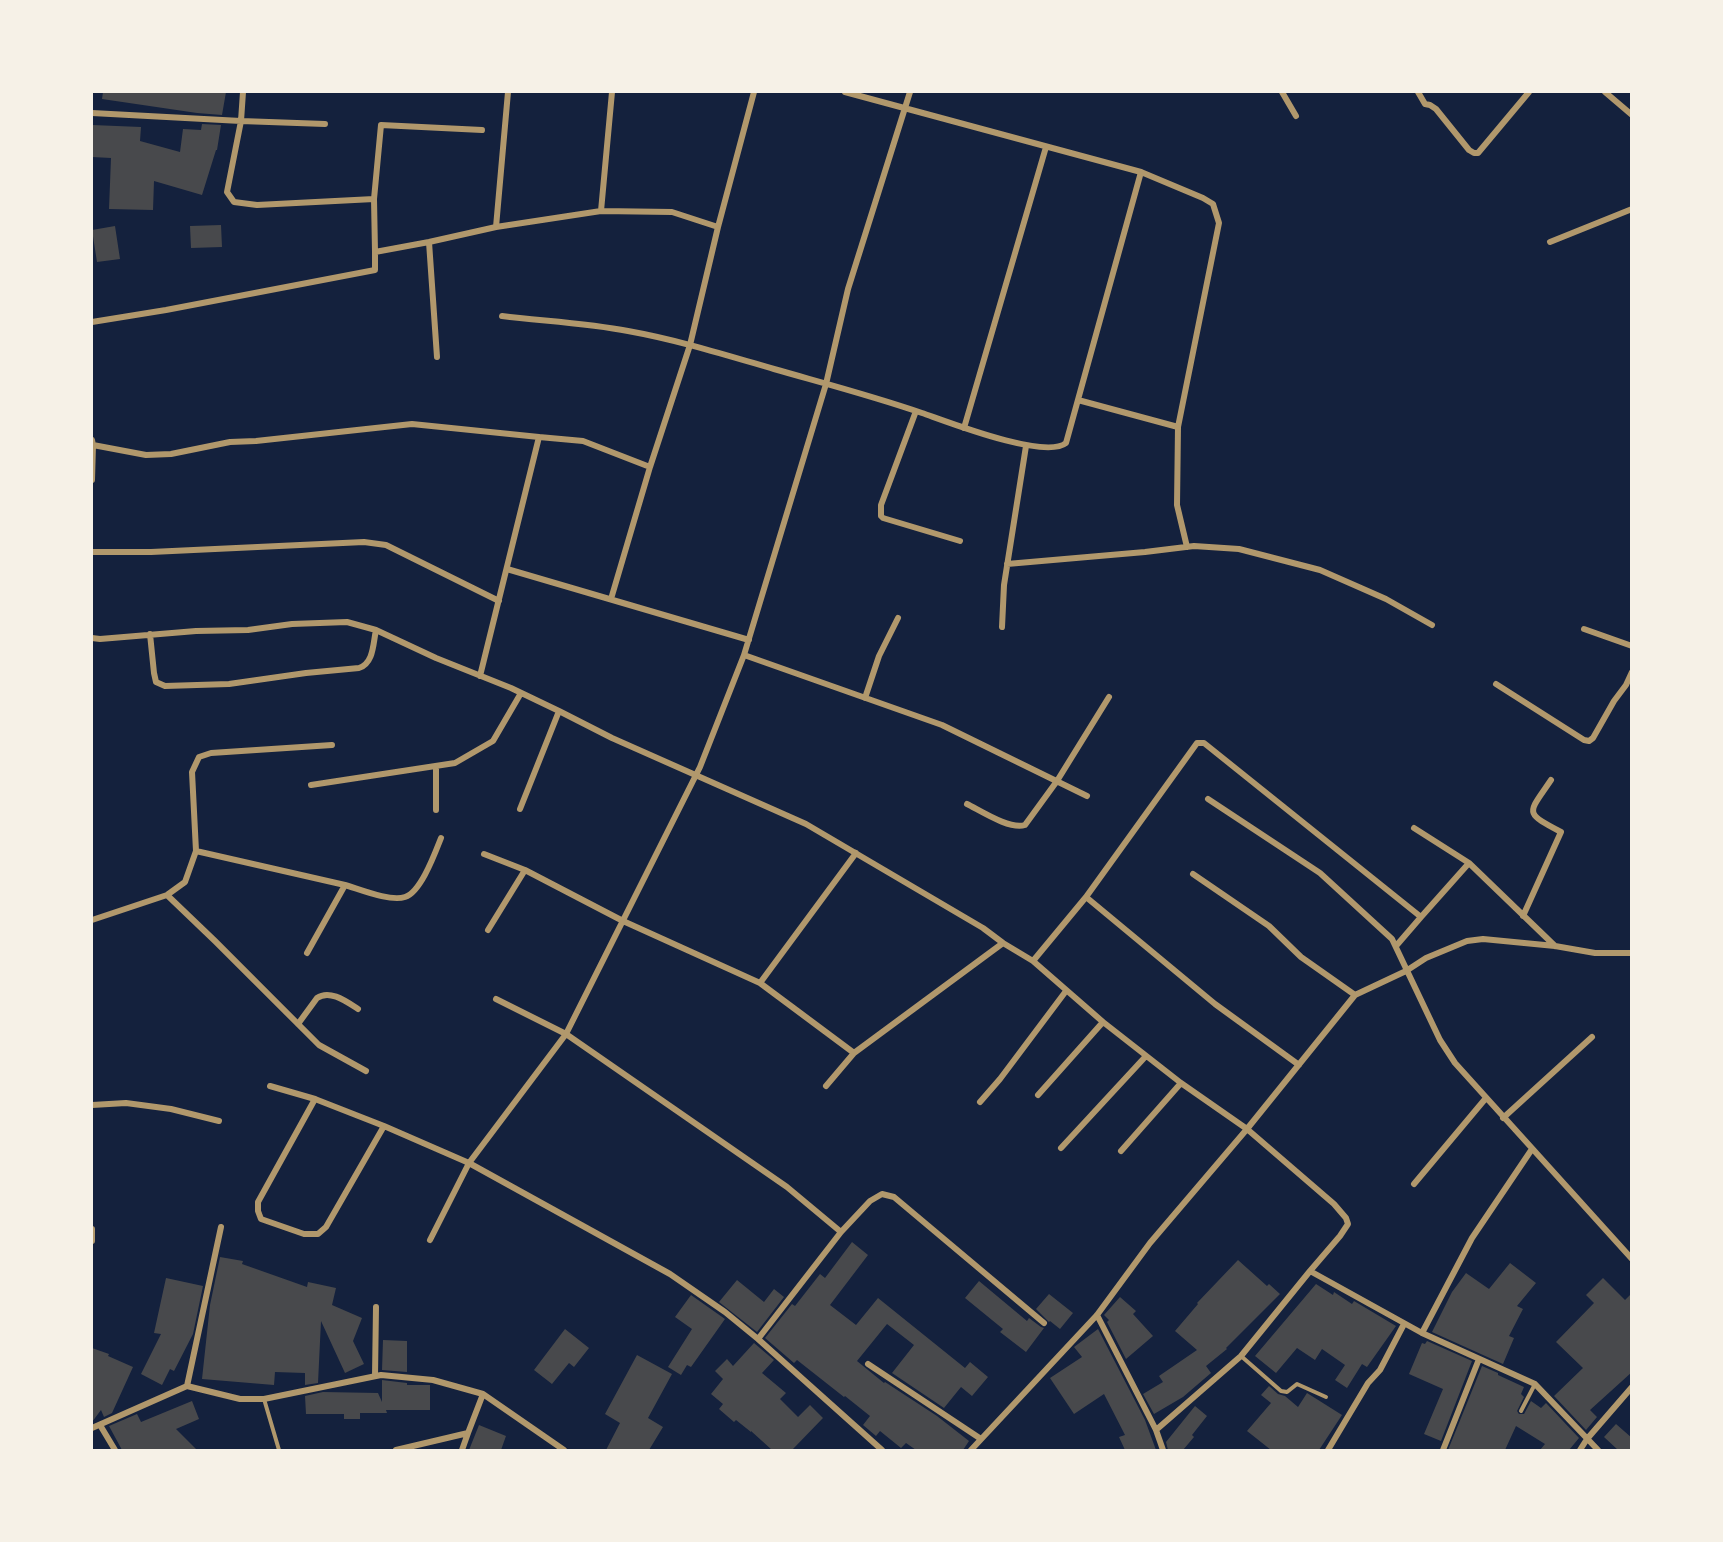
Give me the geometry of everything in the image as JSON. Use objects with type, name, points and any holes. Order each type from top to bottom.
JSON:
[{"type":"street","points":[[243,92],[241,121],[227,192],[234,202],[257,205],[374,199]]},
{"type":"street","points":[[496,228],[508,92]]},
{"type":"street","points":[[602,211],[612,92]]},
{"type":"street","points":[[611,599],[650,467],[690,345],[754,92]]},
{"type":"street","points":[[845,92],[1141,172],[1213,204],[1219,223],[1178,427],[1177,505],[1187,547]]},
{"type":"street","points":[[430,1240],[469,1163],[566,1034],[697,774],[749,640],[826,384],[848,289],[910,92]]},
{"type":"street","points":[[1282,92],[1296,116]]},
{"type":"street","points":[[1418,92],[1425,104],[1436,109],[1469,150],[1474,153],[1478,153],[1529,92]]},
{"type":"street","points":[[1605,92],[1632,115]]},
{"type":"street","points":[[92,113],[325,124]]},
{"type":"street","points":[[92,322],[375,270],[374,199],[381,125],[482,130]]},
{"type":"street","points":[[964,428],[1046,147]]},
{"type":"street","points":[[502,316],[627,330],[690,345],[826,384],[1026,446],[1054,448],[1066,442],[1141,172]]},
{"type":"street","points":[[1550,242],[1632,209]]},
{"type":"street","points":[[375,252],[496,228],[602,211],[672,212],[718,228]]},
{"type":"street","points":[[429,242],[437,357]]},
{"type":"street","points":[[1078,400],[1178,427]]},
{"type":"street","points":[[915,411],[881,505],[881,516],[960,541]]},
{"type":"street","points":[[92,480],[92,442],[146,454],[171,454],[230,442],[412,424],[583,441],[650,467]]},
{"type":"street","points":[[480,676],[539,437]]},
{"type":"street","points":[[1002,627],[1004,585],[1026,446]]},
{"type":"street","points":[[92,552],[151,552],[364,542],[386,545],[499,601]]},
{"type":"street","points":[[1007,564],[1194,546],[1239,549],[1320,570],[1386,599],[1432,625]]},
{"type":"street","points":[[507,569],[749,640]]},
{"type":"street","points":[[865,698],[879,656],[898,618]]},
{"type":"street","points":[[92,638],[347,622],[376,630],[521,693],[612,738],[806,824],[983,928],[1033,961],[1146,1056],[1247,1129],[1334,1204],[1346,1218],[1348,1224],[1241,1356],[1156,1430]]},
{"type":"street","points":[[1584,629],[1632,646]]},
{"type":"street","points":[[150,634],[156,682],[165,686],[229,684],[359,668],[366,666],[369,662],[376,630]]},
{"type":"street","points":[[744,655],[942,724],[1087,796]]},
{"type":"street","points":[[1496,684],[1589,741],[1593,738],[1632,672]]},
{"type":"street","points":[[311,785],[455,763],[493,741],[521,693]]},
{"type":"street","points":[[967,804],[1001,822],[1020,827],[1025,825],[1057,781],[1108,697]]},
{"type":"street","points":[[520,809],[559,711]]},
{"type":"street","points":[[1033,961],[1086,897],[1197,743],[1204,743],[1421,917]]},
{"type":"street","points":[[92,920],[167,895],[185,882],[196,851],[192,772],[199,757],[212,753],[332,745]]},
{"type":"street","points":[[436,766],[436,810]]},
{"type":"street","points":[[1523,916],[1561,832],[1538,820],[1533,813],[1533,808],[1551,780]]},
{"type":"street","points":[[1208,799],[1320,873],[1392,939],[1440,1040],[1455,1063],[1632,1258]]},
{"type":"street","points":[[1414,828],[1468,864],[1555,946]]},
{"type":"street","points":[[196,851],[345,885],[390,898],[405,897],[416,889],[441,838]]},
{"type":"street","points":[[760,983],[856,853]]},
{"type":"street","points":[[484,854],[525,870],[623,921],[760,983],[854,1053]]},
{"type":"street","points":[[1396,946],[1468,864]]},
{"type":"street","points":[[488,930],[525,870]]},
{"type":"street","points":[[1193,874],[1269,926],[1300,957],[1355,995]]},
{"type":"street","points":[[307,954],[345,885]]},
{"type":"street","points":[[167,895],[319,1045],[366,1071]]},
{"type":"street","points":[[1086,897],[1215,1004],[1299,1065]]},
{"type":"street","points":[[971,1450],[1036,1383],[1097,1315],[1150,1244],[1355,995],[1406,971],[1426,958],[1467,941],[1483,939],[1555,946],[1595,953],[1632,953]]},
{"type":"street","points":[[826,1086],[854,1053],[1003,943]]},
{"type":"street","points":[[980,1102],[1066,991]]},
{"type":"street","points":[[298,1024],[321,995],[341,998],[358,1009]]},
{"type":"street","points":[[496,999],[566,1034],[787,1187],[841,1232]]},
{"type":"street","points":[[1038,1095],[1103,1022]]},
{"type":"street","points":[[1503,1118],[1592,1037]]},
{"type":"street","points":[[1061,1148],[1146,1056]]},
{"type":"street","points":[[1122,1151],[1181,1083]]},
{"type":"street","points":[[270,1086],[315,1099],[469,1163],[670,1274],[759,1339],[882,1450]]},
{"type":"street","points":[[1414,1184],[1486,1098]]},
{"type":"street","points":[[315,1099],[258,1202],[261,1219],[304,1234],[318,1234],[326,1227],[384,1126]]},
{"type":"street","points":[[92,1105],[126,1103],[171,1109],[219,1121]]},
{"type":"street","points":[[1422,1333],[1472,1238],[1532,1149]]},
{"type":"street","points":[[759,1339],[841,1232],[870,1201],[882,1194],[894,1197],[1044,1323]]},
{"type":"street","points":[[187,1386],[220,1227]]},
{"type":"street","points":[[92,1228],[92,1241]]},
{"type":"street","points":[[1310,1271],[1404,1324],[1535,1384],[1598,1450]]},
{"type":"street","points":[[375,1376],[376,1307]]},
{"type":"street","points":[[1097,1315],[1156,1430],[1163,1450]]},
{"type":"street","points":[[1328,1450],[1368,1383],[1380,1370],[1404,1324]]},
{"type":"street","points":[[1443,1450],[1479,1359]]},
{"type":"street","points":[[868,1364],[981,1439]]},
{"type":"street","points":[[92,1428],[187,1386],[240,1399],[264,1399],[381,1375],[433,1380],[483,1394],[564,1450]]},
{"type":"street","points":[[1580,1450],[1587,1438],[1632,1387]]},
{"type":"street","points":[[462,1450],[483,1394]]},
{"type":"street","points":[[100,1425],[115,1450]]},
{"type":"street","points":[[396,1450],[468,1433]]},
{"type":"lane","points":[[1241,1356],[1281,1391],[1287,1392],[1297,1384],[1326,1397]]},
{"type":"lane","points":[[1521,1411],[1535,1384]]},
{"type":"lane","points":[[264,1399],[279,1450]]},
{"type":"building","points":[[103,92],[226,92],[222,115],[102,99]]},
{"type":"building","points":[[202,124],[221,125],[217,150],[202,195],[154,181],[153,210],[109,209],[111,158],[92,157],[92,125],[141,127],[140,141],[180,152],[183,129],[201,130]]},
{"type":"building","points":[[221,225],[222,247],[191,248],[190,226]]},
{"type":"building","points":[[115,226],[120,259],[97,262],[92,230]]},
{"type":"building","points":[[852,1242],[868,1255],[830,1305],[856,1325],[878,1298],[965,1368],[970,1362],[988,1377],[972,1396],[961,1387],[944,1408],[892,1373],[914,1345],[887,1324],[857,1361],[884,1383],[937,1416],[969,1441],[963,1450],[916,1450],[906,1443],[901,1448],[880,1431],[876,1436],[863,1425],[870,1416],[797,1360],[794,1363],[765,1338],[792,1304],[795,1306],[820,1274],[825,1278]]},
{"type":"building","points":[[220,1257],[243,1261],[242,1264],[307,1287],[308,1282],[336,1288],[332,1305],[362,1318],[353,1341],[364,1364],[345,1373],[321,1321],[318,1383],[305,1385],[305,1373],[275,1372],[274,1385],[202,1379],[210,1305]]},
{"type":"building","points":[[1238,1260],[1267,1286],[1269,1284],[1280,1294],[1227,1349],[1206,1366],[1211,1373],[1183,1397],[1154,1414],[1143,1394],[1163,1382],[1159,1376],[1197,1350],[1175,1331],[1197,1303]]},
{"type":"building","points":[[1510,1263],[1536,1283],[1517,1306],[1523,1309],[1509,1336],[1514,1338],[1503,1364],[1432,1332],[1452,1292],[1466,1273],[1489,1289]]},
{"type":"building","points":[[166,1278],[203,1286],[193,1334],[174,1371],[170,1369],[162,1385],[141,1374],[161,1334],[154,1333]]},
{"type":"building","points":[[1603,1278],[1625,1300],[1632,1293],[1632,1372],[1590,1410],[1597,1417],[1586,1430],[1554,1396],[1583,1368],[1556,1342],[1594,1303],[1586,1295]]},
{"type":"building","points":[[737,1280],[764,1302],[774,1289],[784,1297],[757,1332],[719,1302]]},
{"type":"building","points":[[979,1281],[1027,1321],[1029,1318],[1044,1328],[1026,1352],[1000,1332],[1003,1329],[965,1298]]},
{"type":"building","points":[[1316,1284],[1352,1304],[1354,1301],[1396,1326],[1367,1367],[1362,1364],[1347,1388],[1335,1380],[1345,1365],[1322,1349],[1315,1360],[1297,1348],[1276,1373],[1255,1356]]},
{"type":"building","points":[[1049,1294],[1073,1313],[1060,1329],[1036,1309]]},
{"type":"building","points":[[691,1295],[725,1319],[691,1367],[687,1365],[681,1375],[668,1367],[692,1329],[675,1317]]},
{"type":"building","points":[[1120,1297],[1136,1311],[1133,1314],[1153,1336],[1126,1359],[1107,1322],[1109,1320],[1104,1315]]},
{"type":"building","points":[[565,1329],[589,1348],[574,1367],[569,1363],[552,1384],[534,1370]]},
{"type":"building","points":[[1098,1329],[1145,1420],[1156,1450],[1125,1450],[1119,1437],[1125,1435],[1104,1394],[1074,1414],[1050,1378],[1082,1357],[1074,1347]]},
{"type":"building","points":[[383,1340],[407,1341],[407,1372],[382,1370]]},
{"type":"building","points":[[1427,1341],[1472,1361],[1441,1441],[1424,1434],[1443,1389],[1409,1374],[1422,1343],[1425,1344]]},
{"type":"building","points":[[754,1343],[774,1360],[762,1373],[786,1393],[780,1399],[798,1417],[810,1405],[823,1418],[792,1450],[772,1450],[751,1431],[736,1420],[734,1422],[719,1409],[723,1404],[711,1394],[723,1379],[715,1371],[727,1359],[733,1366]]},
{"type":"building","points":[[92,1348],[133,1367],[112,1413],[104,1417],[101,1410],[92,1422]]},
{"type":"building","points":[[637,1355],[672,1374],[648,1418],[663,1427],[649,1450],[606,1450],[620,1423],[605,1414]]},
{"type":"building","points":[[1482,1366],[1524,1387],[1521,1394],[1524,1397],[1517,1411],[1519,1414],[1524,1414],[1531,1401],[1541,1408],[1546,1403],[1579,1438],[1569,1450],[1540,1450],[1545,1444],[1516,1426],[1505,1450],[1448,1450]]},
{"type":"building","points":[[382,1380],[407,1383],[407,1385],[430,1385],[430,1410],[386,1410],[387,1413],[360,1413],[360,1419],[344,1419],[344,1414],[306,1414],[305,1396],[323,1392],[378,1393],[382,1402]]},
{"type":"building","points":[[1269,1386],[1298,1407],[1307,1393],[1342,1415],[1319,1450],[1271,1450],[1247,1431],[1271,1403],[1261,1395]]},
{"type":"building","points":[[192,1401],[199,1419],[176,1429],[197,1450],[122,1450],[109,1426],[137,1414],[141,1422]]},
{"type":"building","points":[[1195,1406],[1207,1416],[1183,1450],[1168,1450],[1166,1442]]},
{"type":"building","points":[[1616,1424],[1632,1438],[1632,1450],[1618,1450],[1604,1437]]},
{"type":"building","points":[[479,1425],[506,1436],[501,1450],[469,1450]]}]
